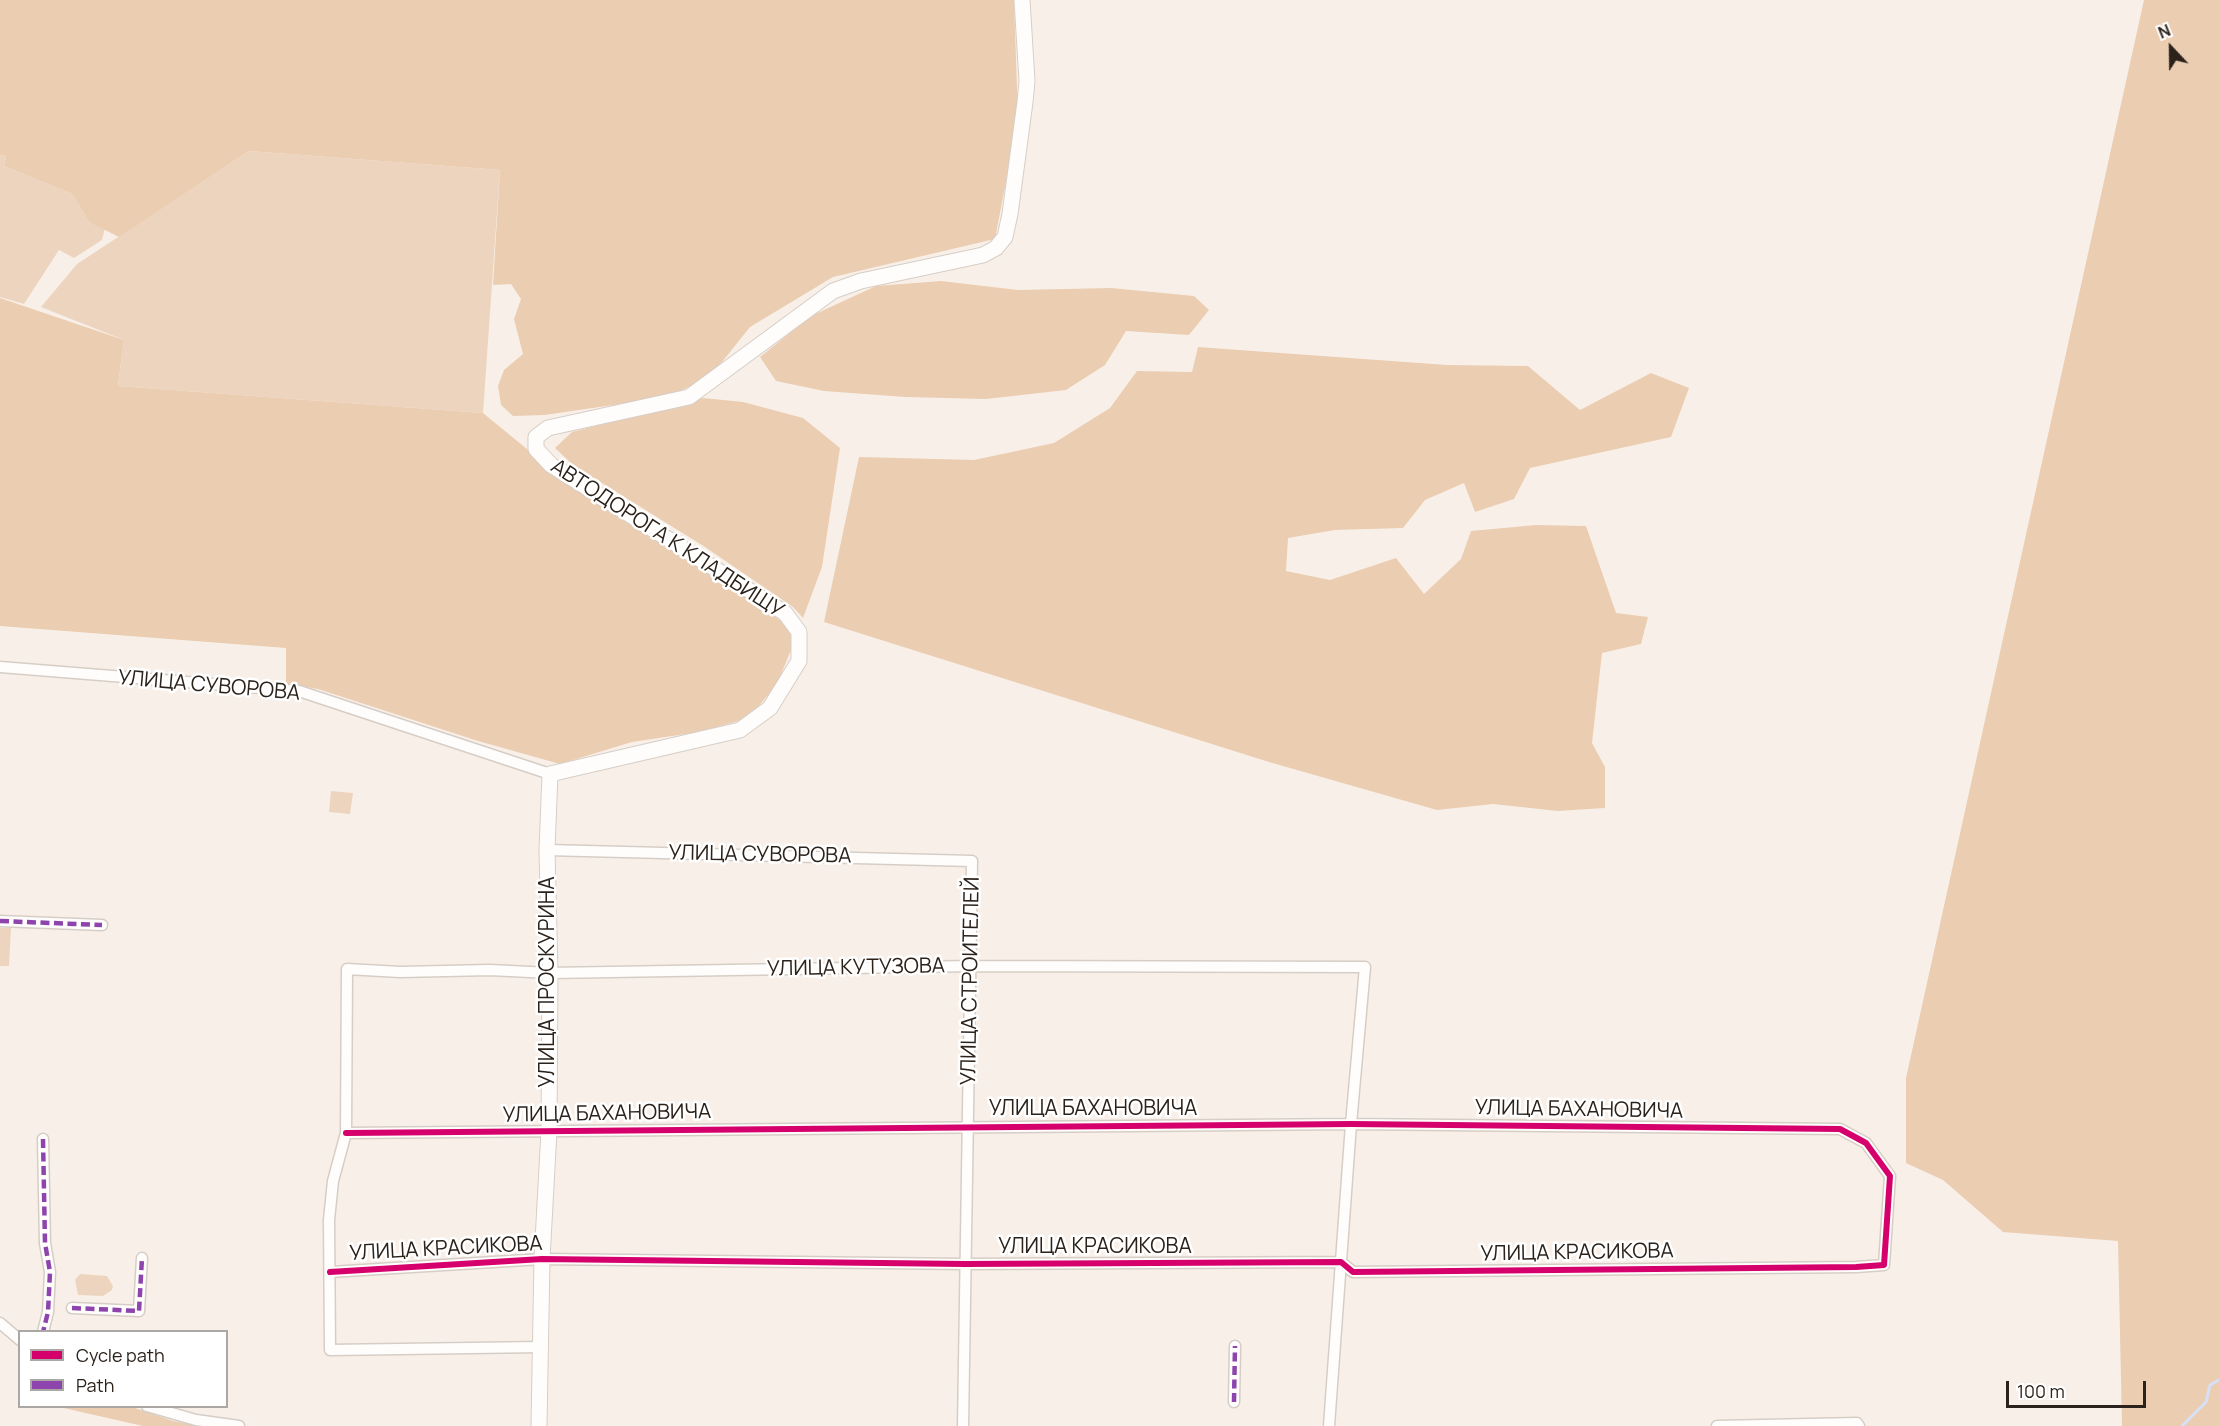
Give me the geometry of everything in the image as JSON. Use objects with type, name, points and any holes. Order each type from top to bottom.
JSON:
[{"type":"street","name":"АВТОДОРОГА К КЛАДБИЩУ","points":[[550,774],[740,730],[770,708],[799,661],[799,632],[785,613],[551,465],[536,449],[536,437],[548,428],[689,397],[833,291],[861,281],[983,255],[996,248],[1005,237],[1010,214],[1025,102],[1027,81],[1022,0]]},
{"type":"street","name":"УЛИЦА СУВОРОВА","points":[[0,667],[299,692],[550,774]]},
{"type":"street","name":"УЛИЦА ПРОСКУРИНА","points":[[539,1426],[542,1259],[549,1131],[550,973],[547,850],[550,774]]},
{"type":"street","name":"УЛИЦА СУВОРОВА","points":[[547,850],[972,861]]},
{"type":"street","name":"УЛИЦА СТРОИТЕЛЕЙ","points":[[963,1426],[972,861]]},
{"type":"street","points":[[0,921],[102,925]]},
{"type":"street","name":"УЛИЦА КУТУЗОВА","points":[[346,1133],[347,969],[400,972],[490,970],[550,973],[971,966],[1365,967],[1351,1124]]},
{"type":"street","points":[[1329,1426],[1351,1124]]},
{"type":"street","name":"УЛИЦА БАХАНОВИЧА","points":[[346,1133],[1351,1124],[1840,1129]]},
{"type":"street","name":"УЛИЦА КРАСИКОВА","points":[[330,1272],[542,1259],[965,1264],[1341,1262],[1353,1272],[1884,1265],[1890,1176],[1866,1143],[1840,1129]]},
{"type":"street","points":[[346,1133],[333,1181],[330,1210],[330,1350],[541,1347]]},
{"type":"street","points":[[43,1139],[45,1243],[50,1272],[48,1312],[44,1330]]},
{"type":"street","points":[[72,1308],[139,1311],[142,1258]]},
{"type":"street","points":[[0,1323],[18,1338]]},
{"type":"street","points":[[1234,1402],[1235,1346]]},
{"type":"street","points":[[151,1408],[196,1420],[239,1426]]},
{"type":"street","points":[[1717,1426],[1858,1425]]},
{"type":"shaded area","points":[[0,0],[1014,0],[1018,118],[995,239],[833,277],[750,327],[710,377],[667,397],[545,415],[513,416],[501,405],[498,386],[504,370],[523,354],[514,319],[521,299],[511,284],[493,285],[500,170],[249,151],[119,237],[89,222],[72,194],[4,166],[6,156],[0,155]]},
{"type":"shaded area","points":[[2144,0],[2219,0],[2219,1426],[2122,1426],[2118,1241],[2003,1232],[1943,1180],[1906,1163],[1906,1078]]},
{"type":"shaded area","points":[[249,151],[500,170],[483,413],[118,386],[124,340],[41,307],[77,264]]},
{"type":"shaded area","points":[[0,155],[6,156],[4,166],[72,194],[89,222],[105,228],[102,240],[74,258],[59,250],[24,304],[0,297]]},
{"type":"shaded area","points":[[941,281],[1018,290],[1111,288],[1194,296],[1209,310],[1189,335],[1126,331],[1105,365],[1066,390],[986,399],[905,397],[824,391],[776,381],[760,357],[811,316],[876,286]]},
{"type":"shaded area","points":[[0,298],[124,340],[118,386],[483,413],[566,481],[701,565],[791,628],[791,650],[777,684],[749,718],[699,732],[632,742],[560,764],[478,741],[318,689],[286,684],[286,648],[0,626]]},
{"type":"shaded area","points":[[1198,347],[1447,365],[1528,366],[1580,410],[1651,373],[1689,388],[1671,437],[1530,468],[1514,499],[1475,512],[1464,483],[1425,500],[1403,528],[1335,530],[1288,538],[1286,571],[1330,580],[1396,558],[1424,594],[1461,559],[1471,531],[1536,525],[1586,526],[1616,613],[1648,617],[1641,644],[1602,653],[1592,743],[1605,767],[1605,808],[1558,811],[1493,804],[1437,810],[1269,762],[824,622],[859,457],[974,460],[1054,443],[1110,408],[1137,371],[1192,372]]},
{"type":"shaded area","points":[[703,398],[743,402],[803,418],[840,448],[822,567],[803,618],[793,607],[705,547],[573,465],[555,448],[572,432]]},
{"type":"shaded area","points":[[331,791],[353,793],[350,814],[329,812]]},
{"type":"shaded area","points":[[0,928],[11,928],[9,966],[0,966]]},
{"type":"shaded area","points":[[80,1274],[107,1276],[113,1286],[112,1290],[103,1296],[78,1295],[75,1280]]},
{"type":"shaded area","points":[[63,1408],[135,1408],[173,1421],[201,1426],[143,1426]]},
{"type":"waterway","points":[[2182,1426],[2206,1402],[2210,1385],[2219,1380]]},
{"type":"marked path","points":[[0,921],[102,925]]},
{"type":"marked path","points":[[43,1139],[45,1243],[50,1272],[48,1312],[44,1330]]},
{"type":"marked path","points":[[72,1308],[139,1311],[142,1258]]},
{"type":"marked path","points":[[1234,1402],[1235,1346]]},
{"type":"cycle path","points":[[330,1272],[542,1259],[965,1264],[1341,1262],[1353,1272],[1856,1267],[1884,1265],[1890,1176],[1866,1143],[1840,1129],[1351,1124],[346,1133]]}]
